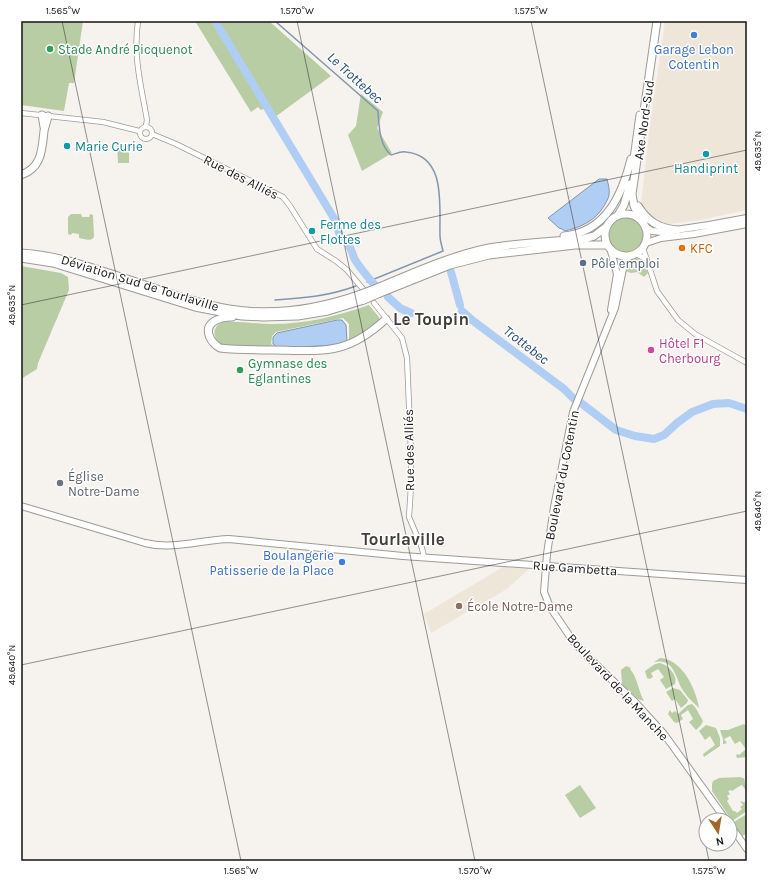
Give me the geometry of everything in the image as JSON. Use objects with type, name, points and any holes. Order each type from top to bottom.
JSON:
[{"type":"highway","name":"Axe Nord-Sud","points":[[618,215],[624,205],[630,184],[653,21]]},
{"type":"highway","name":"Axe Nord-Sud","points":[[640,218],[636,212],[633,200],[633,185],[657,21]]},
{"type":"highway","points":[[21,175],[29,171],[39,160],[42,151],[45,116]]},
{"type":"highway","points":[[529,243],[536,240],[569,236],[595,224],[602,219],[620,194],[626,179],[635,144]]},
{"type":"highway","points":[[635,179],[636,200],[643,214],[649,221],[659,226],[666,229],[677,230]]},
{"type":"highway","points":[[629,214],[640,218],[647,228],[645,245],[632,255],[622,256],[609,248],[605,233],[606,228],[613,218],[618,215],[629,214]]},
{"type":"highway","name":"Déviation Sud de Tourlaville","points":[[378,291],[448,259],[466,254],[489,248],[590,237],[598,234],[606,228]]},
{"type":"highway","name":"Déviation Sud de Tourlaville","points":[[21,253],[54,257],[77,263],[199,305],[252,311],[280,311],[327,305],[378,291],[450,265],[489,255],[575,245],[609,248]]},
{"type":"highway","name":"Déviation Sud de Tourlaville","points":[[21,258],[53,262],[199,305],[242,316],[298,316],[328,311],[363,294]]},
{"type":"highway","points":[[242,316],[223,318],[212,323],[209,334],[212,342],[220,348],[226,349],[328,350],[359,340],[373,331],[386,319]]},
{"type":"main road","points":[[647,228],[659,232],[747,218]]},
{"type":"main road","points":[[645,245],[662,238],[694,234],[747,224]]},
{"type":"main road","name":"Boulevard du Cotentin","points":[[609,248],[617,274],[610,318]]},
{"type":"main road","name":"Boulevard du Cotentin","points":[[546,566],[554,507],[573,412],[617,303],[624,263],[632,255]]},
{"type":"main road","name":"Rue Gambetta","points":[[21,506],[145,543],[165,546],[229,539],[403,556],[747,580]]},
{"type":"main road","name":"Boulevard de la Manche","points":[[546,566],[543,586],[545,597],[565,629],[580,649],[635,702],[664,734],[720,812]]},
{"type":"main road","points":[[738,836],[747,849]]},
{"type":"street","points":[[138,21],[136,52],[138,76],[147,120],[146,126],[139,131]]},
{"type":"street","points":[[21,112],[103,122],[139,131]]},
{"type":"street","points":[[139,131],[140,136],[143,139],[148,139],[152,134],[152,130],[146,126]]},
{"type":"street","name":"Rue des Alliés","points":[[152,134],[176,144],[283,197],[317,249],[336,260],[347,270],[363,294]]},
{"type":"street","points":[[645,245],[646,259],[657,291],[678,320],[695,334],[747,363]]},
{"type":"street","points":[[632,255],[646,259]]},
{"type":"street","name":"Rue des Alliés","points":[[374,303],[402,338],[407,358],[411,453],[409,517],[422,548],[424,557]]},
{"type":"shaded area","points":[[665,21],[747,21],[747,210],[700,220],[660,225],[644,211],[641,204],[649,133]]},
{"type":"shaded area","name":"École Notre-Dame","points":[[503,567],[529,569],[507,589],[431,633],[424,614]]},
{"type":"green space","name":"Stade André Picquenot","points":[[21,21],[83,21],[74,83],[69,83],[64,111],[21,105]]},
{"type":"green space","points":[[195,21],[269,21],[331,76],[275,117],[267,107],[261,110],[258,107],[251,112]]},
{"type":"green space","points":[[361,94],[383,112],[377,128],[392,153],[362,171],[348,135],[356,126]]},
{"type":"green space","points":[[117,145],[129,145],[129,163],[118,163]]},
{"type":"green space","points":[[71,214],[81,214],[82,217],[89,217],[90,214],[93,215],[93,239],[89,240],[79,238],[79,234],[68,234],[68,217]]},
{"type":"green space","points":[[626,217],[636,220],[641,225],[644,235],[641,245],[636,250],[626,253],[616,250],[611,245],[608,235],[611,225],[616,220]]},
{"type":"green space","points":[[633,258],[641,260],[645,264],[648,273],[644,277],[637,272],[631,273],[626,271],[628,263]]},
{"type":"green space","points":[[21,266],[61,273],[68,277],[69,290],[38,363],[37,369],[21,379]]},
{"type":"green space","points":[[369,305],[379,317],[380,321],[349,342],[349,324],[343,318],[276,332],[272,336],[271,344],[277,348],[222,346],[216,339],[214,332],[217,326],[225,322],[272,324],[297,323],[345,313]]},
{"type":"green space","points":[[660,658],[675,664],[687,676],[695,692],[699,708],[684,692],[670,665],[661,661],[654,662]]},
{"type":"green space","points":[[660,663],[672,671],[676,681],[675,684],[666,689],[660,680],[664,677],[658,669],[651,673],[653,677],[650,679],[647,678],[645,671],[655,664]]},
{"type":"green space","points":[[626,666],[631,668],[630,669],[635,676],[644,701],[638,699],[622,684],[621,670]]},
{"type":"green space","points":[[673,688],[680,690],[688,700],[687,703],[681,708],[675,699],[672,701],[666,692]]},
{"type":"green space","points":[[692,704],[703,721],[696,730],[689,722],[693,719],[688,710],[681,715],[683,719],[677,723],[674,722],[668,714],[670,710],[672,713],[675,711],[678,714],[688,705]]},
{"type":"green space","points":[[744,724],[747,727],[747,757],[737,758],[736,755],[739,755],[746,749],[740,741],[735,744],[730,736],[724,739],[727,743],[723,744],[720,730],[728,730]]},
{"type":"green space","points":[[706,725],[716,728],[720,738],[720,746],[704,757],[703,754],[715,745],[710,736],[705,740],[699,731]]},
{"type":"green space","points":[[719,778],[744,778],[747,792],[742,785],[732,791],[728,791],[730,794],[727,796],[729,799],[727,801],[733,811],[736,812],[726,812],[712,791],[713,781]]},
{"type":"green space","points":[[580,785],[596,808],[580,818],[565,795]]},
{"type":"green space","points":[[740,801],[747,803],[747,811],[738,817],[738,812],[742,809],[740,807],[743,805]]},
{"type":"green space","points":[[747,814],[747,833],[741,837],[738,832],[738,819]]},
{"type":"water","points":[[599,179],[607,179],[609,196],[604,206],[596,216],[587,223],[577,228],[565,231],[559,228],[548,218]]},
{"type":"water","points":[[342,320],[346,325],[347,342],[330,345],[277,347],[273,344],[273,337],[277,333]]},
{"type":"waterway","points":[[215,21],[335,220],[339,233]]},
{"type":"waterway","name":"Le Trottebec","points":[[275,21],[378,111],[379,128],[382,140],[384,146],[391,155],[404,152],[419,156],[428,163],[435,172],[440,197],[440,238],[443,251],[367,282]]},
{"type":"waterway","points":[[344,239],[356,261],[375,285]]},
{"type":"waterway","name":"Trottebec","points":[[451,272],[460,305]]},
{"type":"waterway","points":[[275,300],[317,296],[356,286]]},
{"type":"waterway","points":[[388,297],[400,308],[411,313]]},
{"type":"waterway","name":"Trottebec","points":[[462,311],[564,389],[574,399]]},
{"type":"waterway","name":"Trottebec","points":[[581,403],[616,430],[635,436],[654,439],[664,435],[692,412],[713,404],[729,403],[747,409]]},
{"type":"place","name":"Garage Lebon Cotentin","points":[[694,35]]},
{"type":"place","name":"Stade André Picquenot","points":[[50,49]]},
{"type":"place","name":"Marie Curie","points":[[67,146]]},
{"type":"place","name":"Handiprint","points":[[706,154]]},
{"type":"place","name":"Ferme des Flottes","points":[[312,231]]},
{"type":"place","name":"KFC","points":[[682,248]]},
{"type":"place","name":"Pôle emploi","points":[[583,263]]},
{"type":"place","name":"Hôtel F1 Cherbourg","points":[[651,350]]},
{"type":"place","name":"Gymnase des Eglantines","points":[[240,370]]},
{"type":"place","name":"Église Notre-Dame","points":[[60,483]]},
{"type":"place","name":"Boulangerie Patisserie de la Place","points":[[342,562]]},
{"type":"place","name":"École Notre-Dame","points":[[459,606]]},
{"type":"district","name":"Le Toupin","points":[[431,319]]},
{"type":"district","name":"Tourlaville","points":[[403,539]]}]
